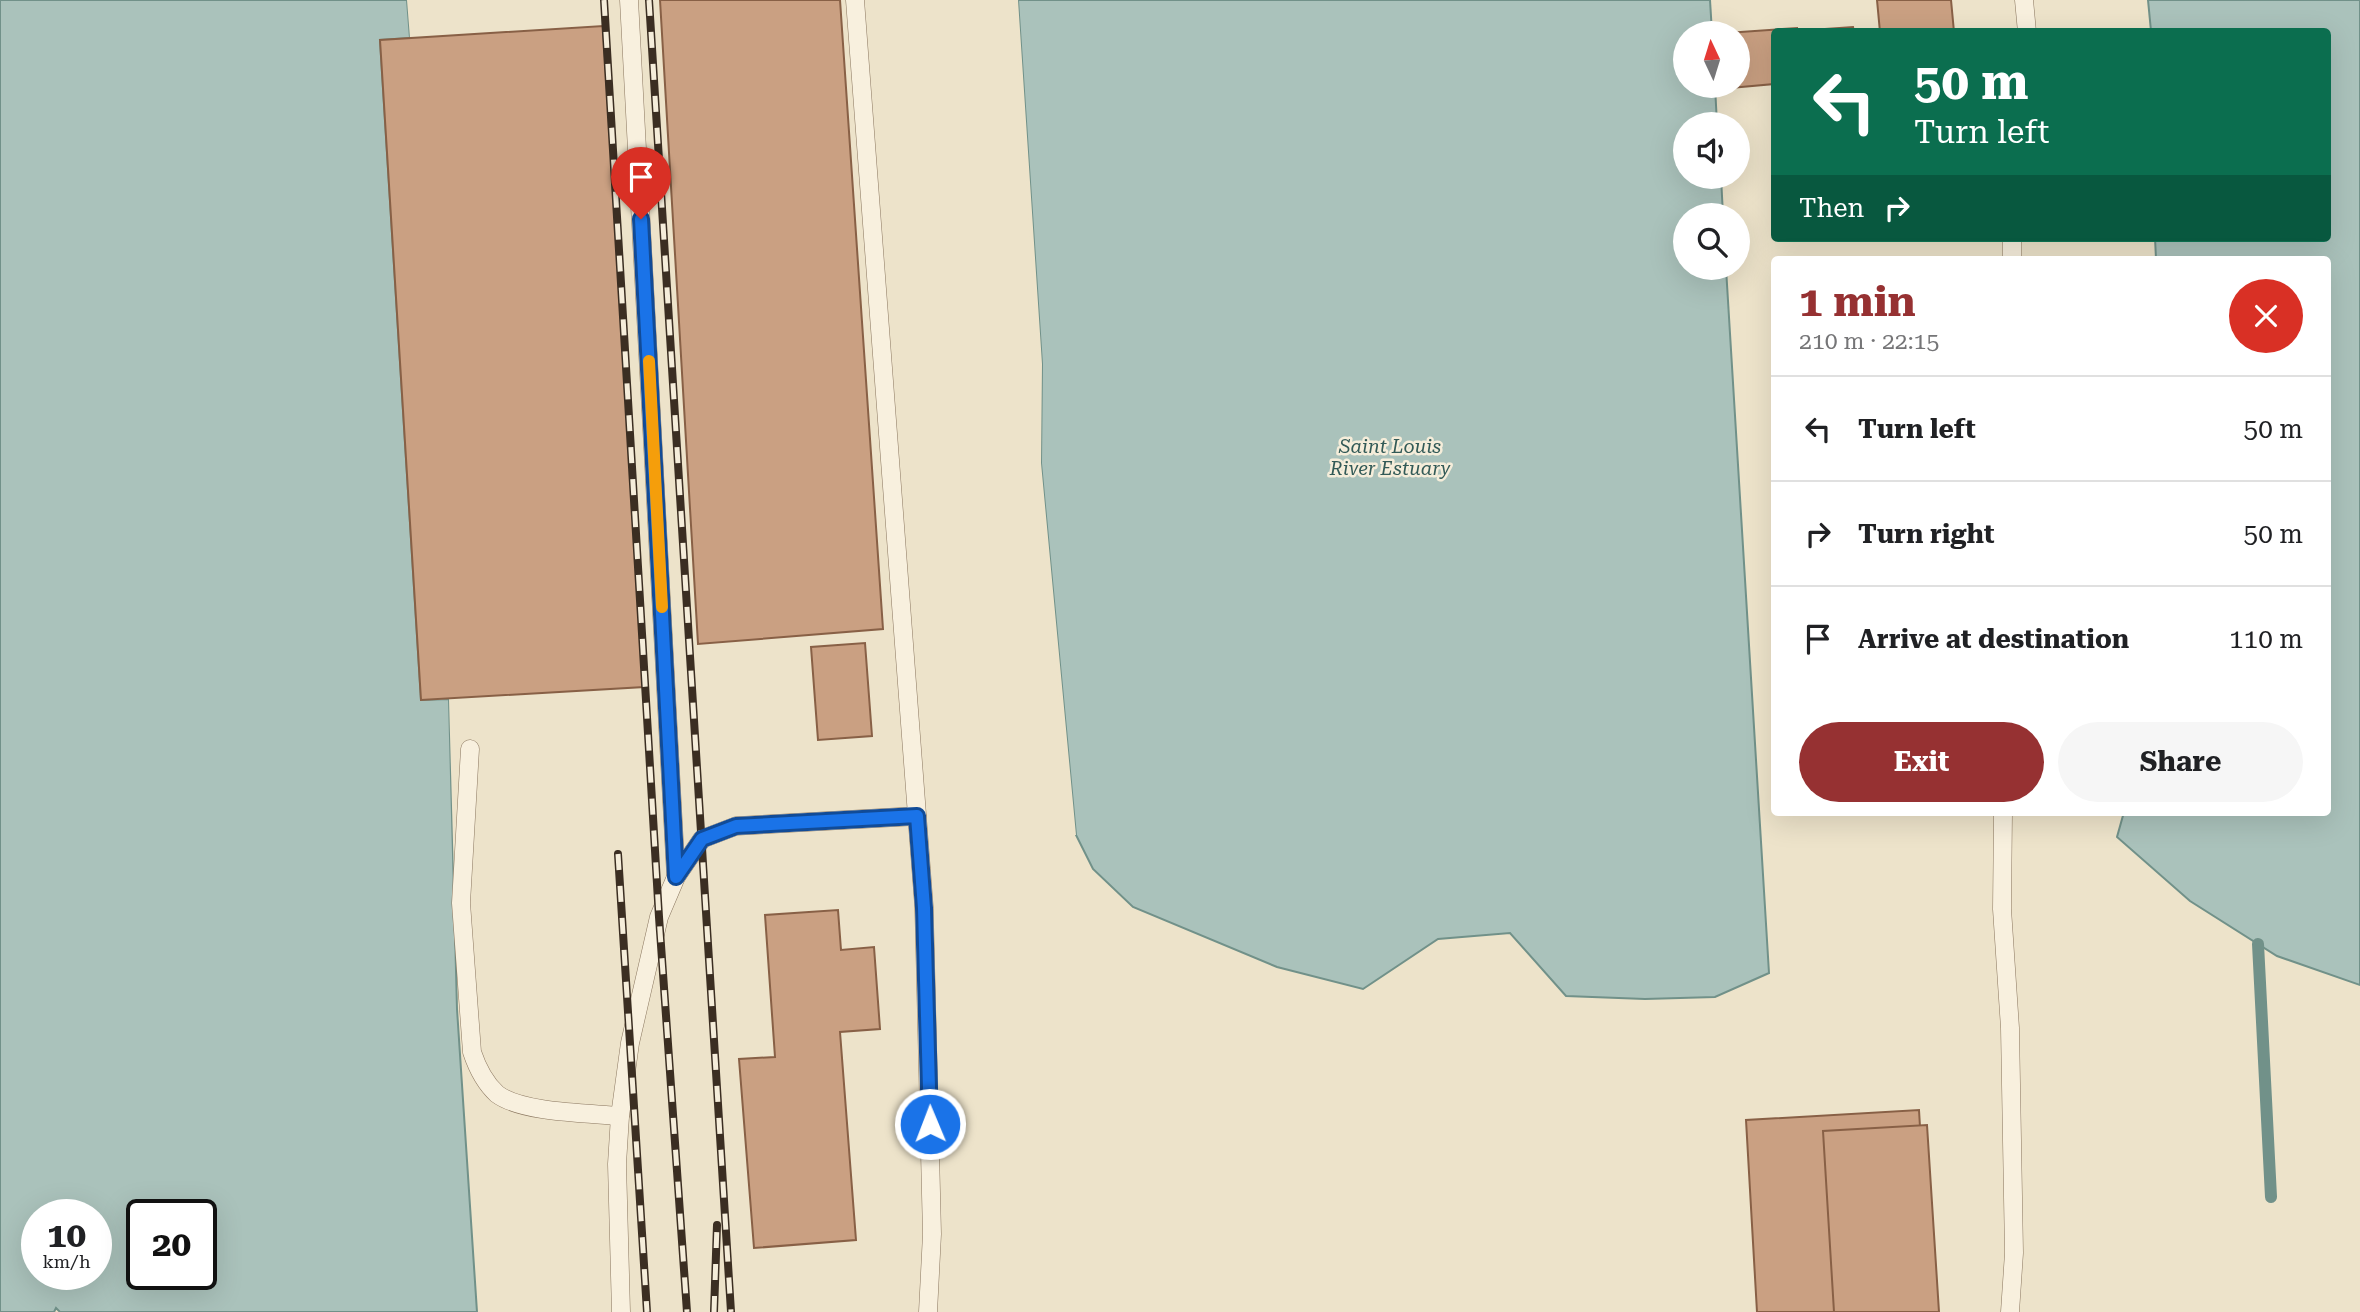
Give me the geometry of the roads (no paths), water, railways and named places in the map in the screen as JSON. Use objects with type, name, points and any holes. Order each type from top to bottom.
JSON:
[{"type":"lane","points":[[629,0],[676,877]]},
{"type":"lane","points":[[855,0],[924,908],[932,1234],[928,1312]]},
{"type":"lane","points":[[2024,0],[2026,28]]},
{"type":"lane","points":[[470,750],[461,904],[472,1052],[477,1067],[498,1094],[515,1102],[620,1116]]},
{"type":"lane","points":[[621,1312],[617,1164],[620,1116],[630,1043],[659,917],[676,877],[702,839],[736,826],[917,816]]},
{"type":"lane","points":[[2003,816],[2002,909],[2010,1028],[2014,1253],[2010,1312]]},
{"type":"water","points":[[0,0],[407,0],[410,38],[380,40],[421,700],[449,699],[457,1009],[477,1312],[60,1312],[56,1308],[54,1312],[0,1312]]},
{"type":"water","name":"Saint Louis River Estuary","points":[[1018,0],[1710,0],[1711,21],[1673,21],[1673,98],[1716,98],[1716,112],[1673,112],[1673,189],[1722,189],[1722,203],[1673,203],[1673,280],[1727,280],[1769,973],[1715,997],[1645,999],[1566,996],[1510,933],[1438,939],[1363,989],[1277,967],[1133,907],[1093,869],[1076,835],[1041,463],[1042,364]]},
{"type":"water","points":[[2148,0],[2360,0],[2360,985],[2277,956],[2190,901],[2117,837],[2123,816],[2331,816],[2331,256],[2156,256],[2155,242],[2331,242],[2331,28],[2151,28]]},
{"type":"waterway","points":[[2258,944],[2271,1197]]},
{"type":"railway","points":[[604,0],[659,917],[687,1312]]},
{"type":"railway","points":[[649,0],[731,1312]]},
{"type":"railway","points":[[618,854],[647,1312]]},
{"type":"railway","points":[[714,1312],[717,1225]]}]
